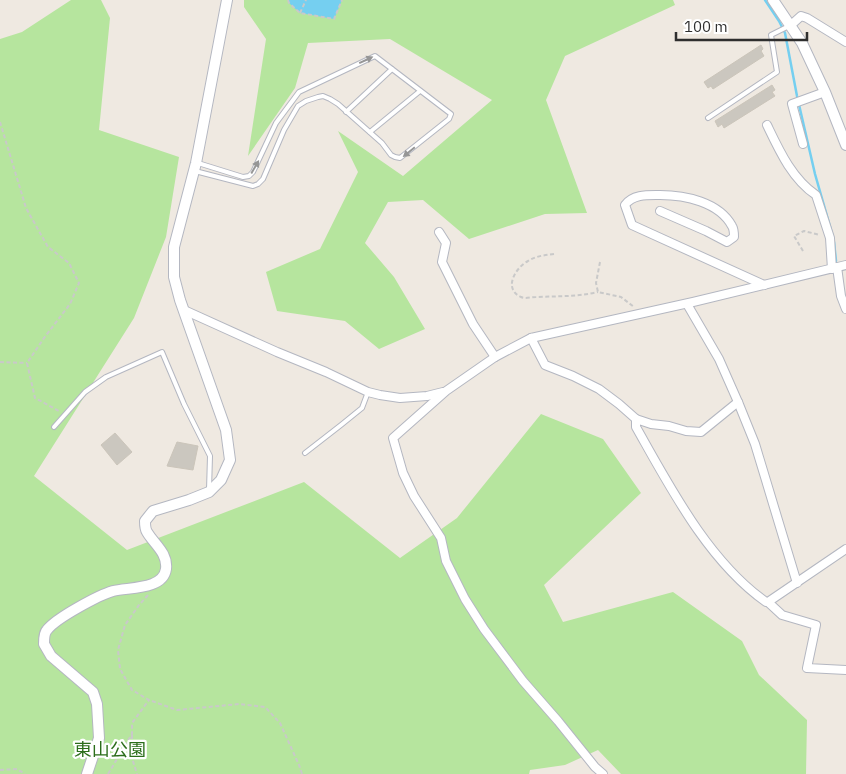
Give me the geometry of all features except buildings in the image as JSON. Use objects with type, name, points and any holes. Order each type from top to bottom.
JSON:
[{"type":"street","points":[[87,774],[99,738],[97,704],[93,692],[52,656],[44,644],[45,631],[55,622],[105,594],[148,586],[161,579],[166,570],[166,557],[146,530],[145,521],[153,511],[209,492],[221,480],[230,460],[226,430],[174,278],[174,247],[194,167],[227,0]]},
{"type":"street","points":[[773,0],[802,43],[825,92],[846,145]]},
{"type":"street","points":[[791,25],[801,16],[846,42]]},
{"type":"street","points":[[802,144],[792,104],[825,92]]},
{"type":"street","points":[[767,125],[800,182],[816,195],[830,238],[834,268],[846,309]]},
{"type":"street","points":[[660,211],[727,242],[734,237],[733,227],[725,216],[692,198],[677,195],[645,195],[629,199],[625,205],[632,224],[764,285]]},
{"type":"street","points":[[439,232],[446,243],[442,262],[473,324],[495,356]]},
{"type":"street","points":[[603,774],[523,681],[484,629],[465,599],[446,560],[441,538],[414,496],[403,473],[393,438],[446,391],[495,356],[530,338],[688,304],[846,265]]},
{"type":"street","points":[[688,304],[719,359],[755,444],[797,582]]},
{"type":"street","points":[[184,310],[368,392],[400,398],[427,396],[446,391]]},
{"type":"street","points":[[530,338],[545,365],[599,389],[636,419],[651,424],[701,432],[738,402]]},
{"type":"street","points":[[636,419],[636,427],[690,518],[738,578],[782,616],[816,624],[807,668],[846,670]]},
{"type":"street","points":[[768,602],[846,549]]},
{"type":"lane","points":[[708,118],[777,72],[771,35],[791,25]]},
{"type":"lane","points":[[374,56],[452,114],[449,119],[400,158],[391,155],[370,132],[330,99],[323,96],[306,100],[298,106],[284,130],[263,179],[258,184],[253,186],[194,167],[243,177],[249,176],[253,172],[276,123],[302,89],[374,56]]},
{"type":"lane","points":[[346,112],[392,70]]},
{"type":"lane","points":[[370,132],[420,91]]},
{"type":"lane","points":[[54,428],[85,392],[106,377],[162,352],[184,404],[210,456],[209,492]]},
{"type":"lane","points":[[305,453],[362,408],[368,392]]},
{"type":"path","points":[[288,0],[300,13],[334,19],[342,0]]},
{"type":"path","points":[[300,13],[306,0]]},
{"type":"path","points":[[0,122],[26,208],[48,247],[69,263],[79,283],[70,304],[27,363],[35,398],[66,414]]},
{"type":"path","points":[[803,251],[794,236],[804,231],[830,238]]},
{"type":"path","points":[[554,254],[542,255],[528,260],[519,268],[514,276],[511,287],[514,293],[523,298],[580,296],[598,292],[621,297],[642,314]]},
{"type":"path","points":[[598,292],[596,283],[600,262]]},
{"type":"path","points":[[0,362],[27,363]]},
{"type":"path","points":[[161,579],[125,625],[118,650],[120,669],[132,690],[148,700],[177,710],[239,704],[265,707],[280,723],[302,774]]},
{"type":"path","points":[[137,774],[132,758],[132,724],[148,700]]},
{"type":"path","points":[[108,774],[132,734]]},
{"type":"path","points":[[0,770],[17,769],[25,774]]},
{"type":"green space","name":"東山公園","points":[[71,0],[101,0],[110,18],[99,130],[179,157],[166,237],[134,318],[34,476],[127,550],[304,482],[400,558],[457,518],[541,414],[603,439],[641,493],[544,585],[563,622],[673,592],[742,641],[759,675],[807,720],[806,774],[621,774],[598,750],[565,765],[530,770],[529,774],[0,774],[0,39],[22,32]]},
{"type":"green space","points":[[244,0],[673,0],[675,5],[565,56],[546,100],[587,213],[545,214],[469,239],[423,200],[388,202],[365,243],[394,277],[425,329],[379,349],[345,321],[277,311],[266,272],[320,249],[358,172],[338,131],[403,176],[492,100],[390,39],[308,43],[295,88],[248,156],[266,39],[244,7]]},
{"type":"water","points":[[288,0],[342,0],[334,19],[300,13]]},
{"type":"waterway","points":[[765,0],[785,33],[815,174],[833,237]]},
{"type":"waterway","points":[[834,242],[836,261]]}]
